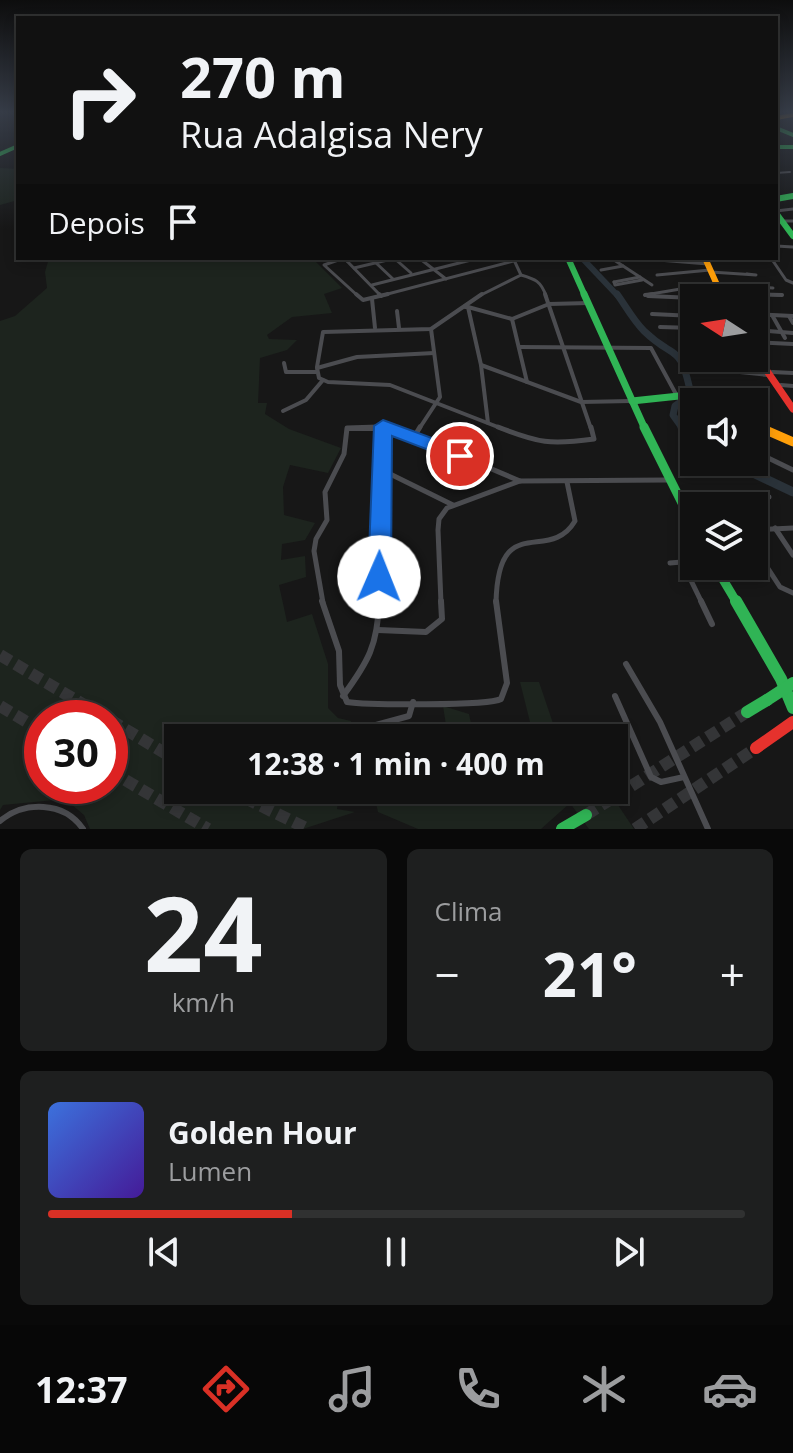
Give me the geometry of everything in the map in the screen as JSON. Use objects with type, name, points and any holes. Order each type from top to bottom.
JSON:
[{"type":"main road","points":[[778,217],[792,233]]},
{"type":"main road","points":[[569,260],[680,502]]},
{"type":"main road","points":[[768,370],[793,409]]},
{"type":"main road","points":[[632,401],[678,396]]},
{"type":"main road","points":[[768,431],[793,442]]},
{"type":"main road","points":[[723,580],[781,679],[793,708]]},
{"type":"main road","points":[[747,712],[793,683]]},
{"type":"main road","points":[[756,748],[793,722]]},
{"type":"main road","points":[[562,829],[586,815]]},
{"type":"street","points":[[778,173],[790,172]]},
{"type":"street","points":[[342,260],[324,265],[359,300],[514,260],[521,275]]},
{"type":"street","points":[[346,260],[381,296]]},
{"type":"street","points":[[354,268],[385,260]]},
{"type":"street","points":[[397,260],[412,274]]},
{"type":"street","points":[[422,260],[446,279]]},
{"type":"street","points":[[446,260],[452,265]]},
{"type":"street","points":[[372,285],[471,260]]},
{"type":"street","points":[[614,260],[652,285]]},
{"type":"street","points":[[639,260],[708,266],[747,274]]},
{"type":"street","points":[[663,263],[666,260]]},
{"type":"street","points":[[772,260],[785,279],[793,283]]},
{"type":"street","points":[[375,262],[393,279]]},
{"type":"street","points":[[460,263],[471,273]]},
{"type":"street","points":[[601,270],[623,266]]},
{"type":"street","points":[[657,275],[708,266]]},
{"type":"street","points":[[521,275],[540,281],[595,433],[591,441],[542,443],[390,385],[323,380],[316,370],[323,332],[375,328],[431,329],[467,307],[484,292],[521,275]]},
{"type":"street","points":[[642,278],[620,286],[613,283],[642,278]]},
{"type":"street","points":[[768,288],[773,288]]},
{"type":"street","points":[[645,295],[680,294]]},
{"type":"street","points":[[768,294],[782,295]]},
{"type":"street","points":[[657,295],[680,297]]},
{"type":"street","points":[[372,299],[375,328]]},
{"type":"street","points":[[467,307],[512,319],[549,304],[589,303]]},
{"type":"street","points":[[467,307],[481,365],[488,423]]},
{"type":"street","points":[[397,311],[399,328]]},
{"type":"street","points":[[652,314],[680,315]]},
{"type":"street","points":[[768,315],[791,316],[793,323]]},
{"type":"street","points":[[772,315],[785,338]]},
{"type":"street","points":[[512,319],[527,383]]},
{"type":"street","points":[[660,327],[680,328]]},
{"type":"street","points":[[414,437],[440,394],[431,329]]},
{"type":"street","points":[[768,331],[793,333]]},
{"type":"street","points":[[768,343],[793,344]]},
{"type":"street","points":[[520,347],[648,347],[655,350],[678,396]]},
{"type":"street","points":[[284,363],[286,372],[316,370],[357,357],[434,353]]},
{"type":"street","points":[[481,365],[584,402],[632,401]]},
{"type":"street","points":[[748,372],[793,373]]},
{"type":"street","points":[[283,411],[306,400],[323,380]]},
{"type":"street","points":[[781,385],[793,386]]},
{"type":"street","points":[[520,481],[383,426],[350,427],[345,430],[344,454],[325,492],[327,520],[314,544],[318,590],[339,651],[343,696],[354,705],[413,702],[487,704],[503,699],[507,684],[496,624],[501,565],[504,555],[517,544],[560,537],[573,528],[575,521],[567,482]]},
{"type":"street","points":[[343,696],[369,660],[378,630],[383,426]]},
{"type":"street","points":[[768,458],[793,470]]},
{"type":"street","points":[[382,470],[453,505]]},
{"type":"street","points":[[378,630],[426,632],[442,619],[439,519],[442,512],[453,505],[520,481],[668,480]]},
{"type":"street","points":[[775,528],[793,555]]},
{"type":"street","points":[[768,529],[793,528]]},
{"type":"street","points":[[670,563],[680,562]]},
{"type":"street","points":[[768,569],[780,587],[793,593]]},
{"type":"street","points":[[691,580],[712,624]]},
{"type":"street","points":[[626,664],[655,712],[708,829]]},
{"type":"street","points":[[615,696],[651,777],[661,782],[684,777]]},
{"type":"street","points":[[380,724],[409,716],[413,702]]},
{"type":"street","points":[[0,821],[14,809],[63,810],[76,816],[83,829]]},
{"type":"shaded area","points":[[0,168],[16,169],[16,201],[0,205]]},
{"type":"shaded area","points":[[48,260],[314,260],[342,288],[324,294],[332,313],[292,317],[267,335],[269,339],[297,340],[287,350],[260,358],[258,403],[267,403],[265,414],[289,429],[341,448],[328,473],[290,465],[283,487],[284,515],[315,523],[305,540],[282,544],[281,560],[305,556],[306,577],[279,585],[287,622],[312,614],[328,664],[328,708],[338,718],[351,721],[350,724],[164,724],[164,804],[338,804],[337,809],[355,812],[303,829],[90,829],[84,815],[71,804],[128,804],[128,700],[24,700],[24,803],[3,805],[0,810],[0,321],[15,316],[47,288],[45,272]]},
{"type":"shaded area","points":[[520,682],[539,682],[553,724],[530,724]]},
{"type":"shaded area","points":[[443,706],[469,714],[471,724],[446,724]]},
{"type":"shaded area","points":[[376,804],[569,804],[541,829],[418,829],[378,812]]},
{"type":"shaded area","points":[[571,804],[617,804],[634,829],[589,829]]},
{"type":"waterway","points":[[584,260],[618,296]]},
{"type":"waterway","points":[[617,294],[640,327],[680,359],[689,388]]},
{"type":"waterway","points":[[680,403],[675,406],[673,415],[680,425]]},
{"type":"waterway","points":[[759,476],[793,492]]},
{"type":"tunnel","points":[[0,655],[76,700]]},
{"type":"tunnel","points":[[0,706],[24,720]]},
{"type":"tunnel","points":[[586,815],[747,712]]},
{"type":"tunnel","points":[[128,731],[164,753]]},
{"type":"tunnel","points":[[635,829],[756,748]]},
{"type":"tunnel","points":[[128,782],[208,829]]},
{"type":"tunnel","points":[[257,804],[308,829]]},
{"type":"traffic: fast","points":[[0,154],[5,152]]},
{"type":"traffic: fast","points":[[778,199],[793,196]]},
{"type":"traffic: fast","points":[[778,216],[793,236]]},
{"type":"traffic: fast","points":[[569,260],[680,502]]},
{"type":"traffic: fast","points":[[632,401],[680,396]]},
{"type":"traffic: fast","points":[[723,580],[781,679],[793,708]]},
{"type":"traffic: fast","points":[[767,700],[793,683]]},
{"type":"traffic: fast","points":[[747,712],[767,700]]},
{"type":"traffic: fast","points":[[562,829],[586,815]]},
{"type":"traffic: slow","points":[[706,260],[717,284]]},
{"type":"traffic: slow","points":[[768,431],[793,442]]},
{"type":"traffic: jam","points":[[768,372],[793,409]]},
{"type":"traffic: jam","points":[[756,748],[793,722]]},
{"type":"route","points":[[379,577],[383,426],[460,456]]}]
